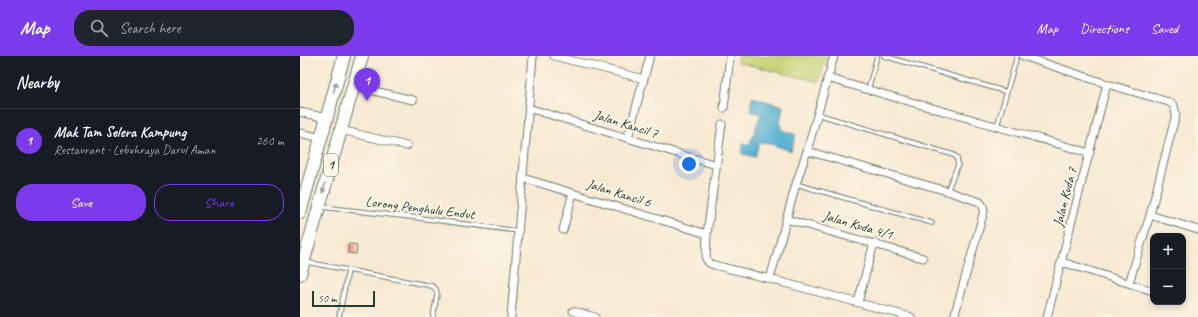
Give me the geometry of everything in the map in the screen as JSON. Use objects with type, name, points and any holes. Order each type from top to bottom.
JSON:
[{"type":"highway","name":"1","points":[[300,213],[304,188],[321,138],[344,56]]},
{"type":"highway","name":"1","points":[[300,274],[362,56]]},
{"type":"street","points":[[511,317],[533,56]]},
{"type":"street","points":[[554,56],[644,79]]},
{"type":"street","points":[[628,137],[650,56]]},
{"type":"street","points":[[724,108],[730,56]]},
{"type":"street","points":[[770,279],[786,218],[834,56]]},
{"type":"street","points":[[1023,56],[1107,84],[1169,102],[1174,106],[1176,114],[1150,215],[1129,283]]},
{"type":"street","points":[[827,78],[1090,153]]},
{"type":"street","name":"Jalan Kuda 7","points":[[1047,317],[1107,84]]},
{"type":"street","points":[[353,86],[413,100]]},
{"type":"street","name":"Jalan Kancil 7","points":[[528,108],[628,137],[716,165]]},
{"type":"street","points":[[300,112],[326,118]]},
{"type":"street","points":[[722,124],[707,234],[706,259],[709,263],[714,266],[770,279],[911,317]]},
{"type":"street","points":[[341,130],[407,146]]},
{"type":"street","points":[[300,133],[321,138]]},
{"type":"street","points":[[807,151],[980,202],[984,211],[954,317]]},
{"type":"street","name":"Jalan Kancil 6","points":[[523,178],[707,234]]},
{"type":"street","points":[[563,230],[573,193]]},
{"type":"street","points":[[1150,215],[1198,230]]},
{"type":"street","name":"Jalan Kuda 4/1","points":[[786,218],[923,258]]},
{"type":"street","points":[[858,302],[874,243]]},
{"type":"street","points":[[1062,262],[1150,290]]},
{"type":"street","points":[[573,311],[595,317]]},
{"type":"lane","points":[[868,90],[877,56]]},
{"type":"lane","points":[[884,56],[1007,92]]},
{"type":"lane","points":[[997,126],[1017,56]]},
{"type":"lane","points":[[817,114],[954,155],[957,158],[958,165],[947,192]]},
{"type":"lane","points":[[796,184],[932,223]]},
{"type":"lane","name":"Lorong Penghulu Endut","points":[[319,206],[518,231]]},
{"type":"lane","points":[[303,262],[432,286],[436,289],[437,295],[433,317]]},
{"type":"lane","points":[[339,317],[348,271]]},
{"type":"green space","points":[[738,56],[827,56],[819,82],[737,62]]},
{"type":"water","points":[[752,97],[783,106],[780,124],[782,130],[796,135],[791,151],[765,142],[759,143],[755,157],[742,154],[743,143],[750,144],[761,114],[750,111]]},
{"type":"building","points":[[349,244],[357,245],[356,254],[348,253]]},
{"type":"place","name":"Mak Tam Selera Kampung","points":[[367,101]]}]
